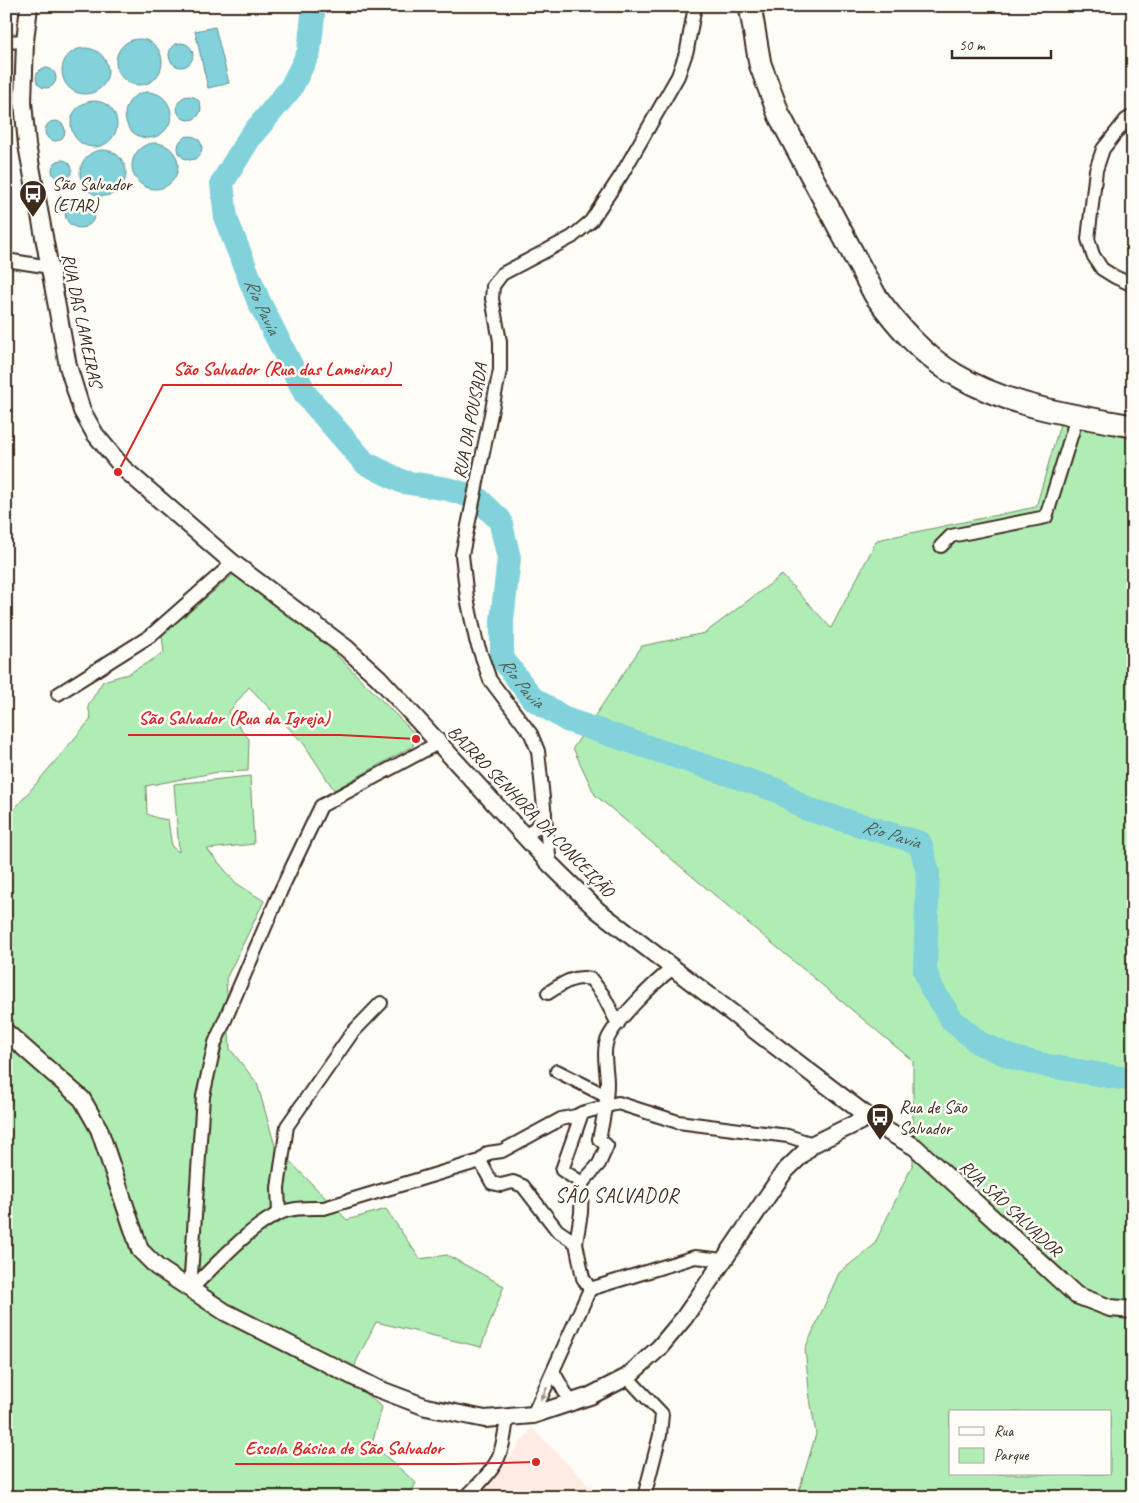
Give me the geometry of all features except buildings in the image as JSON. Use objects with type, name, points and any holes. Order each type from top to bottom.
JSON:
[{"type":"main road","points":[[750,6],[760,64],[779,115],[875,294],[894,320],[926,354],[956,375],[993,392],[1028,404],[1077,416],[1133,426]]},
{"type":"street","name":"RUA DAS LAMEIRAS","points":[[29,6],[22,102],[27,145],[68,366],[82,411],[95,434],[123,468],[233,563],[295,609]]},
{"type":"street","name":"RUA DA POUSADA","points":[[550,864],[538,751],[531,734],[490,680],[476,640],[467,598],[462,555],[500,370],[500,341],[492,299],[493,286],[502,274],[572,237],[591,221],[622,174],[678,76],[687,50],[695,6]]},
{"type":"street","points":[[6,42],[25,41]]},
{"type":"street","points":[[1133,116],[1126,120],[1103,149],[1096,170],[1088,239],[1093,255],[1102,269],[1115,277],[1133,284]]},
{"type":"street","points":[[6,260],[50,267]]},
{"type":"street","points":[[941,546],[951,536],[1046,517],[1077,416]]},
{"type":"street","points":[[58,694],[150,636],[233,563]]},
{"type":"street","name":"BAIRRO SENHORA DA CONCEIÇÃO","points":[[295,609],[346,648],[379,678],[550,864],[597,910],[869,1117]]},
{"type":"street","points":[[190,1290],[203,1096],[215,1043],[281,890],[321,806],[438,743]]},
{"type":"street","points":[[526,837],[536,827],[545,813]]},
{"type":"street","points":[[590,1289],[583,1278],[576,1243],[581,1213],[582,1184],[599,1164],[607,1146],[599,1139],[606,1101],[606,1043],[618,1024],[648,988],[673,968]]},
{"type":"street","points":[[548,993],[570,978],[583,977],[591,979],[603,995],[618,1024]]},
{"type":"street","points":[[278,1214],[278,1188],[287,1126],[352,1034],[381,1003]]},
{"type":"street","points":[[6,1032],[82,1099],[99,1129],[140,1250],[157,1267],[225,1312],[376,1388],[426,1407],[485,1419],[534,1415],[590,1396],[627,1377],[659,1348],[684,1318],[784,1172],[813,1144],[869,1117]]},
{"type":"street","points":[[557,1071],[606,1101],[678,1122],[788,1136],[813,1144]]},
{"type":"street","points":[[190,1290],[251,1232],[278,1214],[297,1208],[324,1208],[480,1161],[488,1153],[502,1151],[550,1124],[576,1116],[606,1101]]},
{"type":"street","points":[[582,1113],[562,1170],[582,1184]]},
{"type":"street","name":"RUA SÃO SALVADOR","points":[[869,1117],[887,1131],[915,1147],[1076,1295],[1110,1308],[1133,1310]]},
{"type":"street","points":[[480,1161],[492,1183],[501,1185],[514,1182],[523,1186],[557,1230],[576,1243]]},
{"type":"street","points":[[534,1415],[590,1289],[695,1257],[724,1260]]},
{"type":"street","points":[[554,1373],[571,1403]]},
{"type":"street","points":[[627,1377],[662,1414],[660,1435],[644,1497]]},
{"type":"street","points":[[466,1497],[490,1473],[499,1458],[504,1444],[507,1417]]},
{"type":"shaded area","points":[[532,1428],[600,1497],[479,1496]]},
{"type":"green space","points":[[1060,424],[1133,438],[1133,1497],[797,1497],[816,1434],[805,1349],[839,1273],[874,1245],[913,1164],[913,1061],[595,795],[573,748],[642,646],[705,633],[782,575],[831,628],[877,540],[1036,507]]},
{"type":"green space","points":[[234,574],[310,628],[414,733],[413,746],[334,790],[304,744],[249,687],[228,713],[249,739],[248,771],[218,772],[146,786],[147,814],[168,820],[172,847],[179,852],[174,784],[250,776],[254,844],[207,849],[236,883],[264,901],[226,979],[230,1049],[257,1083],[275,1146],[347,1220],[386,1209],[420,1259],[447,1255],[504,1286],[481,1347],[376,1322],[356,1362],[352,1383],[382,1407],[372,1444],[416,1483],[409,1497],[6,1497],[6,819],[91,719],[88,706],[103,681],[128,674],[164,653],[162,634],[176,620],[185,616]]},
{"type":"water","points":[[215,27],[229,83],[208,88],[195,31]]},
{"type":"water","points":[[144,39],[148,40],[158,49],[161,53],[161,71],[152,81],[144,85],[134,85],[126,81],[117,71],[116,57],[120,49],[130,40]]},
{"type":"water","points":[[181,43],[189,47],[193,55],[189,63],[181,67],[173,63],[169,55],[173,47]]},
{"type":"water","points":[[90,48],[94,49],[104,58],[107,62],[107,80],[98,90],[90,94],[80,94],[72,90],[63,80],[62,66],[66,58],[76,49]]},
{"type":"water","points":[[46,68],[53,71],[56,78],[53,85],[46,88],[39,85],[36,78],[39,71]]},
{"type":"water","points":[[153,92],[157,93],[167,102],[170,106],[170,124],[161,134],[153,138],[143,138],[135,134],[126,124],[125,110],[129,102],[139,93]]},
{"type":"water","points":[[189,96],[197,100],[201,108],[197,116],[189,120],[181,116],[177,108],[181,100]]},
{"type":"water","points":[[99,101],[111,107],[116,115],[116,133],[111,141],[103,146],[89,147],[77,141],[72,133],[71,119],[77,107],[85,102]]},
{"type":"water","points":[[55,121],[62,124],[65,131],[62,138],[55,141],[48,138],[45,131],[48,124]]},
{"type":"water","points":[[190,136],[198,140],[202,148],[198,156],[190,160],[182,156],[178,148],[182,140]]},
{"type":"water","points":[[160,143],[164,144],[174,153],[177,157],[177,175],[168,185],[160,189],[150,189],[142,185],[133,175],[132,161],[136,153],[146,144]]},
{"type":"water","points":[[108,150],[120,156],[125,164],[125,182],[120,190],[112,195],[98,196],[86,190],[81,182],[80,168],[86,156],[94,151]]},
{"type":"water","points":[[62,160],[69,163],[72,170],[69,177],[62,180],[55,177],[52,170],[55,163]]},
{"type":"water","points":[[80,198],[91,202],[95,213],[91,224],[80,228],[69,224],[65,213],[69,202]]},
{"type":"waterway","name":"Rio Pavia","points":[[314,6],[309,52],[291,88],[250,137],[222,183],[226,219],[259,302],[306,395],[365,463],[403,482],[448,489],[477,498],[500,520],[509,558],[502,620],[502,658],[532,698],[567,720],[779,791],[804,808],[920,843],[928,872],[925,971],[932,989],[952,1020],[979,1043],[1014,1058],[1048,1066],[1133,1080]]},
{"type":"place","name":"São Salvador (ETAR)","points":[[33,218]]},
{"type":"place","name":"São Salvador (Rua das Lameiras)","points":[[118,472]]},
{"type":"place","name":"São Salvador (Rua da Igreja)","points":[[416,739]]},
{"type":"place","name":"Rua de São Salvador","points":[[880,1141]]},
{"type":"place","name":"Escola Básica de São Salvador","points":[[536,1462]]},
{"type":"district","name":"SÃO SALVADOR","points":[[617,1195]]}]
